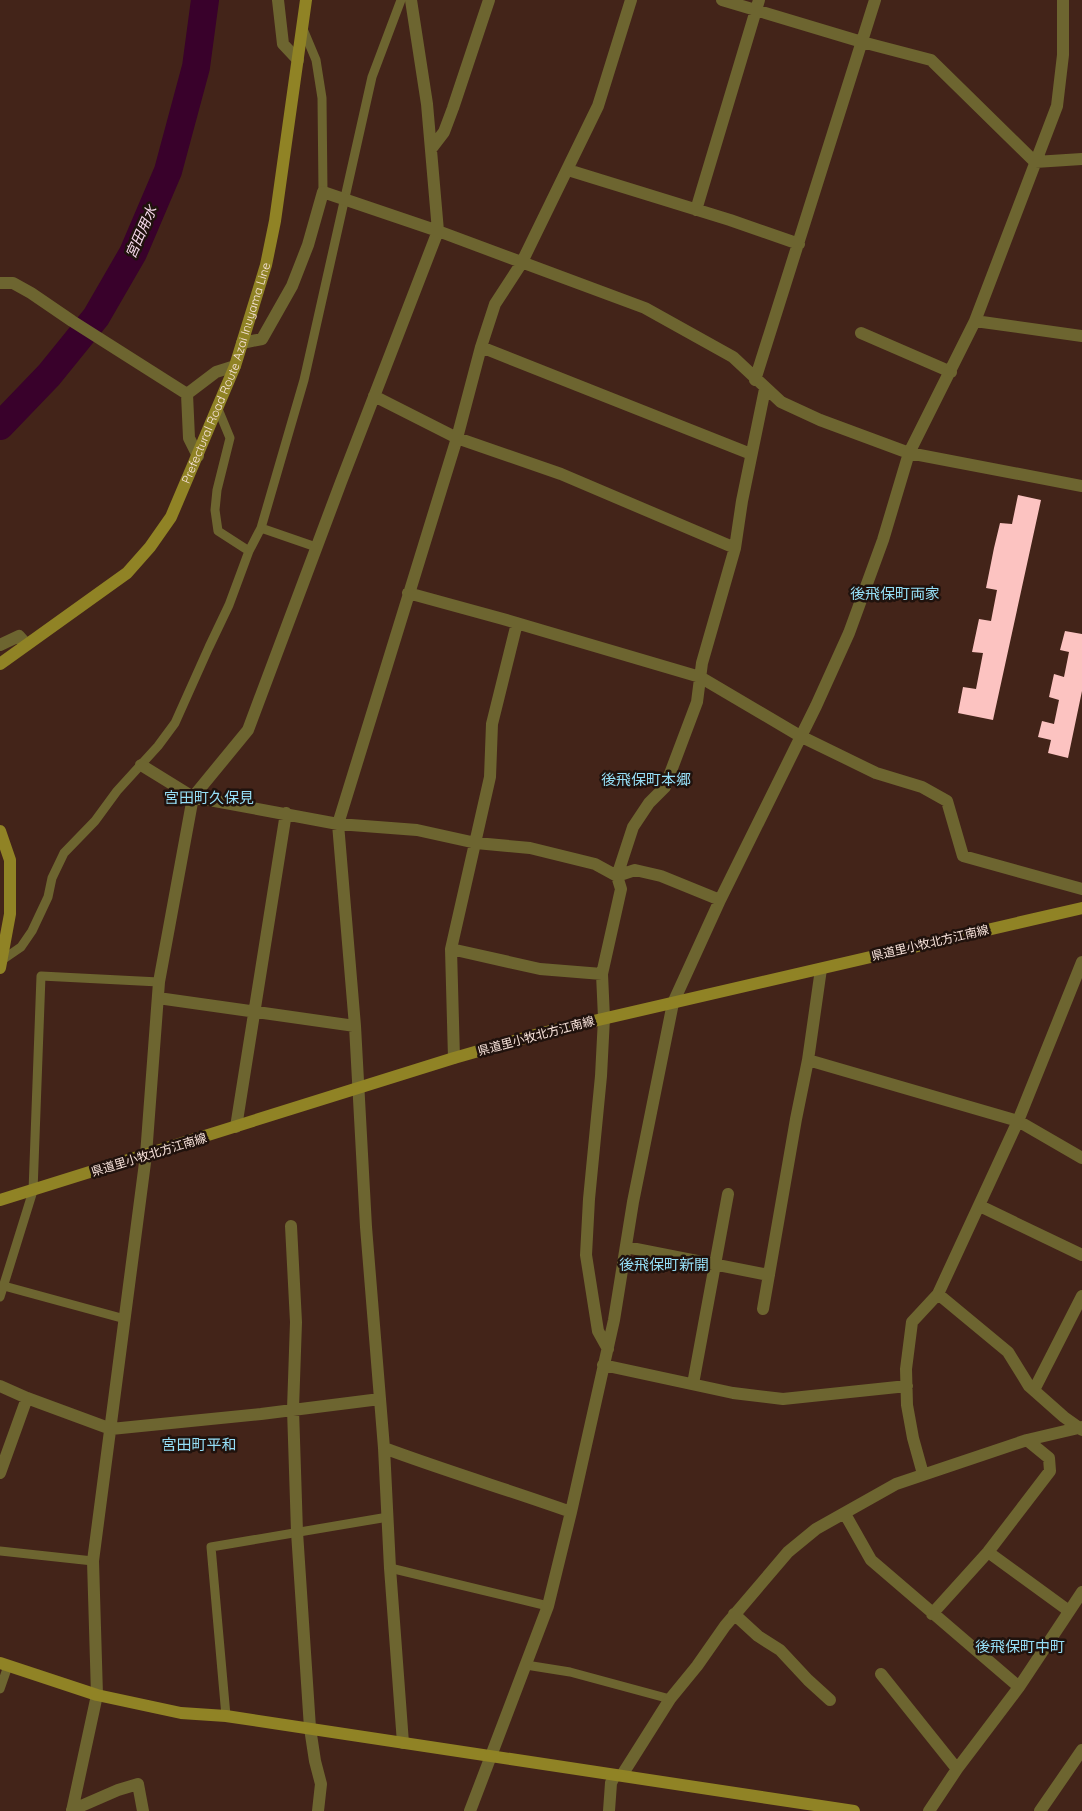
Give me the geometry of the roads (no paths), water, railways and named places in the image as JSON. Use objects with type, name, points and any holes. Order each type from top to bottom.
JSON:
[{"type":"main road","name":"Prefectural Road Route Azai Inuyama Line","points":[[0,664],[127,572],[150,547],[171,517],[235,366],[266,265],[275,221],[306,0]]},
{"type":"main road","points":[[0,831],[10,860],[10,914],[1,964]]},
{"type":"main road","name":"県道里小牧北方江南線","points":[[0,1200],[454,1058],[604,1018],[1082,908]]},
{"type":"main road","points":[[4,1664],[97,1695],[181,1713],[226,1716],[310,1728],[854,1811]]},
{"type":"street","points":[[278,0],[282,44],[298,60]]},
{"type":"street","points":[[72,1810],[97,1695],[93,1561],[112,1429],[146,1155],[159,982],[193,797],[248,730],[316,547],[438,231],[427,104],[411,0]]},
{"type":"street","points":[[431,149],[444,132],[489,0]]},
{"type":"street","points":[[403,1743],[390,1568],[384,1448],[366,1228],[355,1026],[338,824],[457,438],[481,347],[495,304],[522,264],[598,106],[631,0]]},
{"type":"street","points":[[722,0],[758,5],[862,42],[931,60],[1035,162],[1082,160]]},
{"type":"street","points":[[755,380],[875,0]]},
{"type":"street","points":[[470,1811],[548,1606],[608,1349],[673,1003],[720,900],[816,706],[849,634],[883,540],[909,453],[975,321],[1057,106],[1063,55],[1064,0]]},
{"type":"street","points":[[696,210],[758,5]]},
{"type":"street","points":[[568,170],[799,244]]},
{"type":"street","points":[[242,343],[262,339],[292,286],[308,244],[323,192],[438,231],[522,264],[645,308],[733,357],[755,380],[781,402],[820,420],[909,453],[1082,486]]},
{"type":"street","points":[[0,283],[13,283],[31,293],[107,344],[187,394]]},
{"type":"street","points":[[975,321],[1082,336]]},
{"type":"street","points":[[861,333],[951,372]]},
{"type":"street","points":[[481,347],[751,454]]},
{"type":"street","points":[[187,394],[216,372],[235,366]]},
{"type":"street","points":[[608,1349],[598,1331],[586,1255],[589,1199],[602,1076],[604,1018],[602,974],[621,889],[617,876],[634,827],[649,803],[665,787],[697,702],[702,663],[735,548],[742,501],[765,389]]},
{"type":"street","points":[[187,394],[189,438],[198,456]]},
{"type":"street","points":[[374,396],[457,438],[561,474],[735,548]]},
{"type":"street","points":[[408,593],[700,677],[800,736],[876,773],[922,788],[948,801],[963,856],[1082,889]]},
{"type":"street","points":[[454,1058],[451,948],[490,777],[492,724],[517,623]]},
{"type":"street","points":[[0,644],[19,636],[26,644]]},
{"type":"street","points":[[141,764],[193,797],[338,824],[417,830],[476,842],[530,848],[595,864],[617,876],[635,870],[661,876],[720,900]]},
{"type":"street","points":[[236,1127],[286,813]]},
{"type":"street","points":[[451,948],[540,969],[602,974]]},
{"type":"street","points":[[923,1474],[913,1438],[907,1405],[906,1369],[912,1322],[938,1294],[980,1206],[1018,1121],[1082,962]]},
{"type":"street","points":[[763,1309],[794,1128],[808,1060],[821,969]]},
{"type":"street","points":[[158,998],[355,1026]]},
{"type":"street","points":[[808,1060],[1018,1121],[1082,1158]]},
{"type":"street","points":[[693,1384],[728,1194]]},
{"type":"street","points":[[980,1206],[1082,1255]]},
{"type":"street","points":[[291,1226],[296,1322],[293,1409],[297,1532],[310,1728],[321,1784],[318,1811]]},
{"type":"street","points":[[626,1246],[769,1275]]},
{"type":"street","points":[[938,1294],[1008,1352],[1029,1386],[1064,1417],[1081,1428]]},
{"type":"street","points":[[1034,1390],[1082,1296]]},
{"type":"street","points":[[603,1365],[733,1393],[783,1399],[907,1386]]},
{"type":"street","points":[[0,1386],[27,1398],[112,1429],[261,1414],[380,1399]]},
{"type":"street","points":[[0,1473],[3,1456],[27,1398]]},
{"type":"street","points":[[609,1811],[611,1784],[670,1699],[734,1614],[788,1552],[816,1529],[896,1484],[1027,1440],[1081,1428]]},
{"type":"street","points":[[932,1614],[988,1552],[1050,1471],[1049,1458],[1027,1440]]},
{"type":"street","points":[[384,1448],[571,1512]]},
{"type":"street","points":[[845,1514],[871,1560],[1019,1687]]},
{"type":"street","points":[[988,1552],[1068,1611]]},
{"type":"street","points":[[929,1811],[957,1769],[1019,1687],[1082,1592]]},
{"type":"street","points":[[734,1614],[758,1636],[780,1650],[830,1700]]},
{"type":"street","points":[[881,1674],[957,1769]]},
{"type":"street","points":[[1040,1811],[1082,1750]]},
{"type":"street","points":[[72,1810],[118,1790],[138,1784],[142,1811]]},
{"type":"lane","points":[[1,964],[21,947],[32,931],[48,897],[52,878],[64,853],[95,821],[117,792],[176,723],[209,647],[230,605],[260,528],[304,380],[372,77],[401,0]]},
{"type":"lane","points":[[302,27],[316,60],[322,98],[323,192]]},
{"type":"lane","points":[[218,409],[230,438],[217,490],[215,510],[218,531],[250,551]]},
{"type":"lane","points":[[260,528],[316,547]]},
{"type":"lane","points":[[0,1297],[33,1191],[41,976],[159,982]]},
{"type":"lane","points":[[4,1286],[126,1319]]},
{"type":"lane","points":[[226,1716],[211,1547],[388,1517]]},
{"type":"lane","points":[[0,1551],[93,1561]]},
{"type":"lane","points":[[390,1568],[548,1606]]},
{"type":"lane","points":[[0,1689],[4,1664]]},
{"type":"lane","points":[[526,1665],[570,1672],[670,1699]]},
{"type":"waterway","name":"宮田用水","points":[[0,426],[49,375],[96,317],[133,253],[168,171],[196,67],[205,0]]},
{"type":"district","name":"後飛保町両家","points":[[895,594]]},
{"type":"district","name":"後飛保町本郷","points":[[646,780]]},
{"type":"district","name":"宮田町久保見","points":[[209,798]]},
{"type":"district","name":"後飛保町新開","points":[[664,1265]]},
{"type":"district","name":"宮田町平和","points":[[199,1445]]},
{"type":"district","name":"後飛保町中町","points":[[1020,1647]]}]
